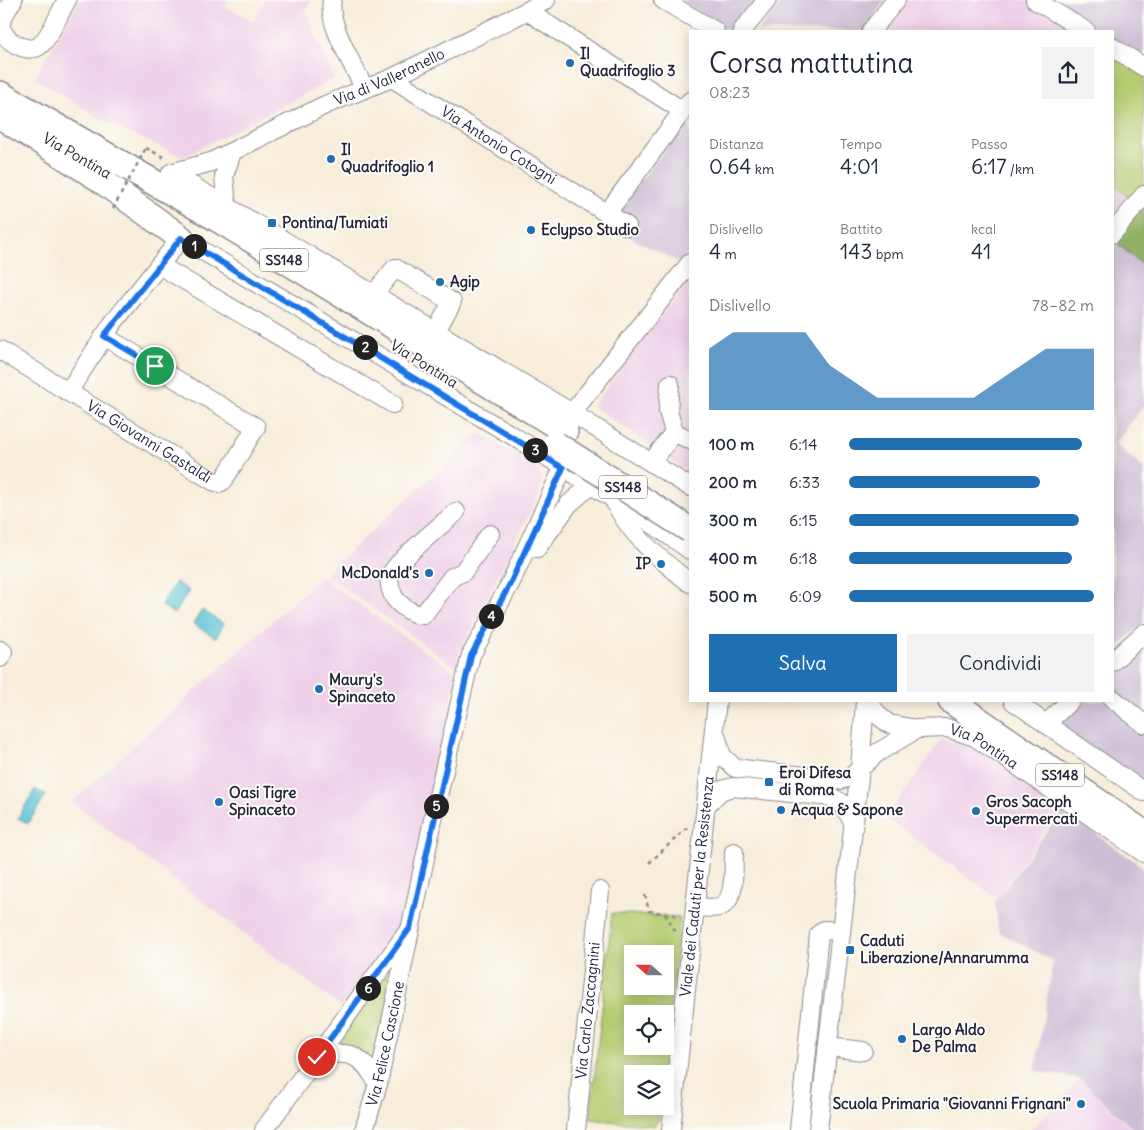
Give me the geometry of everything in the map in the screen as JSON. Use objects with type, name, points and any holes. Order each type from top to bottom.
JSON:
[{"type":"highway","points":[[0,93],[171,167]]},
{"type":"highway","name":"Via Pontina","points":[[0,93],[216,218],[564,429],[689,509]]},
{"type":"highway","points":[[0,114],[98,178],[181,238]]},
{"type":"highway","name":"Via Pontina","points":[[0,114],[214,236],[564,429],[681,534]]},
{"type":"highway","name":"Via Pontina","points":[[955,702],[980,708],[1144,814]]},
{"type":"highway","name":"Via Pontina","points":[[980,708],[1144,833]]},
{"type":"street","points":[[13,0],[2,20],[2,31],[8,39],[28,49],[37,47],[43,42],[67,0]]},
{"type":"street","points":[[332,0],[333,24],[364,88]]},
{"type":"street","name":"Via di Valleranello","points":[[171,167],[204,165],[364,88],[392,78],[527,12],[546,0]]},
{"type":"street","points":[[664,0],[713,30]]},
{"type":"street","points":[[743,30],[768,0]]},
{"type":"street","points":[[872,30],[896,0]]},
{"type":"street","points":[[1035,0],[1084,30]]},
{"type":"street","points":[[527,12],[686,106],[607,213]]},
{"type":"street","points":[[1114,48],[1144,67]]},
{"type":"street","name":"Via Antonio Cotogni","points":[[392,78],[627,226]]},
{"type":"street","points":[[227,204],[224,176],[232,152]]},
{"type":"street","name":"Via Pontina","points":[[171,167],[227,204],[436,331],[564,429],[652,462],[689,486]]},
{"type":"street","points":[[1114,232],[1144,195]]},
{"type":"street","points":[[68,392],[104,336],[181,238]]},
{"type":"street","name":"Via Pontina","points":[[181,238],[614,500],[681,534],[689,548]]},
{"type":"street","points":[[564,429],[689,264]]},
{"type":"street","points":[[159,265],[393,404]]},
{"type":"street","points":[[374,294],[395,268],[452,302],[436,331]]},
{"type":"street","name":"Via Giovanni Gastaldi","points":[[0,350],[213,481],[219,483],[225,479],[256,427],[104,336]]},
{"type":"street","points":[[670,384],[668,411],[674,432],[689,440]]},
{"type":"street","points":[[652,462],[674,432]]},
{"type":"street","name":"Via Felice Cascione","points":[[364,1130],[378,1084],[410,928],[471,656],[510,584],[563,468]]},
{"type":"street","name":"Via Felice Cascione","points":[[510,584],[566,508],[591,486]]},
{"type":"street","points":[[614,500],[622,518],[641,542],[689,582]]},
{"type":"street","points":[[456,512],[401,560],[390,576],[390,591],[397,601],[416,615],[423,615],[452,576],[463,572],[490,534]]},
{"type":"street","name":"Via Pontina","points":[[681,534],[689,557]]},
{"type":"street","points":[[1114,660],[1144,633]]},
{"type":"street","points":[[0,650],[3,652],[0,658]]},
{"type":"street","points":[[1114,700],[1144,724]]},
{"type":"street","name":"Viale dei Caduti per la Resistenza","points":[[671,1130],[689,911],[706,805],[717,702]]},
{"type":"street","points":[[818,1130],[860,769],[866,702]]},
{"type":"street","name":"Via Pontina","points":[[867,702],[885,721],[895,726],[917,729],[948,728],[975,737],[1144,853]]},
{"type":"street","points":[[1014,702],[1144,792]]},
{"type":"street","points":[[1046,724],[1069,702]]},
{"type":"street","name":"Via Pontina","points":[[714,725],[722,756],[731,765],[742,770],[840,780],[851,777],[884,748],[917,729]]},
{"type":"street","points":[[706,805],[722,790],[733,787],[814,795],[839,801],[846,808],[853,822]]},
{"type":"street","points":[[689,911],[717,908],[725,905],[730,898],[734,852]]},
{"type":"street","name":"Via Carlo Zaccagnini","points":[[578,1130],[600,891]]},
{"type":"street","points":[[264,1130],[410,928]]},
{"type":"street","points":[[799,1130],[819,934],[824,930],[841,931]]},
{"type":"street","points":[[828,1047],[863,1051]]},
{"type":"street","points":[[317,1057],[339,1053],[352,1055],[367,1066],[378,1084]]},
{"type":"path","points":[[112,210],[146,148],[171,167]]},
{"type":"path","points":[[649,863],[692,824]]},
{"type":"path","points":[[645,895],[649,911],[665,914],[689,911]]},
{"type":"path","points":[[665,914],[679,937]]},
{"type":"shaded area","points":[[79,0],[228,0],[225,7],[254,21],[265,0],[311,0],[306,12],[334,79],[183,157],[110,124],[35,78]]},
{"type":"shaded area","points":[[680,0],[758,0],[735,30],[727,30]]},
{"type":"shaded area","points":[[783,0],[886,0],[863,30],[759,30]]},
{"type":"shaded area","points":[[901,0],[1030,0],[1071,24],[1066,30],[879,30]]},
{"type":"shaded area","points":[[1046,0],[1144,0],[1144,62],[1114,43],[1114,30],[1094,30]]},
{"type":"shaded area","points":[[689,119],[689,251],[680,263],[606,225]]},
{"type":"shaded area","points":[[1114,186],[1131,199],[1114,236]]},
{"type":"shaded area","points":[[1118,244],[1144,266],[1144,405],[1115,444],[1144,469],[1144,622],[1114,651],[1114,248]]},
{"type":"shaded area","points":[[689,279],[689,472],[593,406]]},
{"type":"shaded area","points":[[480,433],[534,466],[542,479],[539,494],[469,634],[456,667],[325,574]]},
{"type":"shaded area","points":[[321,577],[457,674],[409,896],[399,925],[386,952],[344,1009],[72,802]]},
{"type":"shaded area","points":[[1144,645],[1144,785],[1058,726],[1083,702],[1114,702],[1114,674]]},
{"type":"shaded area","points":[[942,739],[977,749],[1060,809],[997,898],[886,818]]},
{"type":"shaded area","points":[[1062,810],[1144,868],[1144,1130],[1134,1130],[1080,1079],[1035,1071],[1053,961],[999,932],[995,902]]},
{"type":"shaded area","name":"Scuola Primaria \"Giovanni Frignani\"","points":[[1080,1079],[1130,1128],[1133,1130],[1031,1130]]},
{"type":"green space","points":[[1114,57],[1144,75],[1144,183],[1131,199],[1114,186]]},
{"type":"green space","points":[[1144,204],[1144,266],[1118,244],[1120,234]]},
{"type":"green space","points":[[612,913],[680,917],[674,972],[674,945],[624,945],[624,995],[672,995],[670,1005],[624,1005],[624,1055],[665,1055],[664,1065],[624,1065],[624,1115],[658,1115],[658,1121],[654,1126],[590,1119]]},
{"type":"green space","points":[[389,971],[393,973],[375,1059],[372,1061],[356,1047],[338,1045],[337,1042]]},
{"type":"water","points":[[176,582],[189,591],[174,614],[161,605]]},
{"type":"water","points":[[202,610],[224,624],[216,638],[193,624]]},
{"type":"water","points":[[35,789],[46,795],[28,824],[18,818]]},
{"type":"place","name":"Il Quadrifoglio 3","points":[[570,63]]},
{"type":"place","name":"Il Quadrifoglio 1","points":[[331,159]]},
{"type":"place","name":"Pontina/Tumiati","points":[[272,223]]},
{"type":"place","name":"Eclypso Studio","points":[[531,230]]},
{"type":"place","name":"Agip","points":[[440,282]]},
{"type":"place","name":"IP","points":[[661,564]]},
{"type":"place","name":"McDonald's","points":[[429,573]]},
{"type":"place","name":"Maury's Spinaceto","points":[[319,689]]},
{"type":"place","name":"Eroi Difesa di Roma","points":[[769,782]]},
{"type":"place","name":"Oasi Tigre Spinaceto","points":[[219,802]]},
{"type":"place","name":"Acqua & Sapone","points":[[781,810]]},
{"type":"place","name":"Gros Sacoph Supermercati","points":[[976,811]]},
{"type":"place","name":"Caduti Liberazione/Annarumma","points":[[850,950]]},
{"type":"place","name":"Largo Aldo De Palma","points":[[902,1039]]},
{"type":"place","name":"Scuola Primaria \"Giovanni Frignani\"","points":[[1081,1104]]},
{"type":"route","points":[[155,366],[104,336],[181,238],[533,448],[563,468],[542,518],[510,584],[479,638],[471,656],[438,796],[410,928],[391,957],[317,1057]]}]
